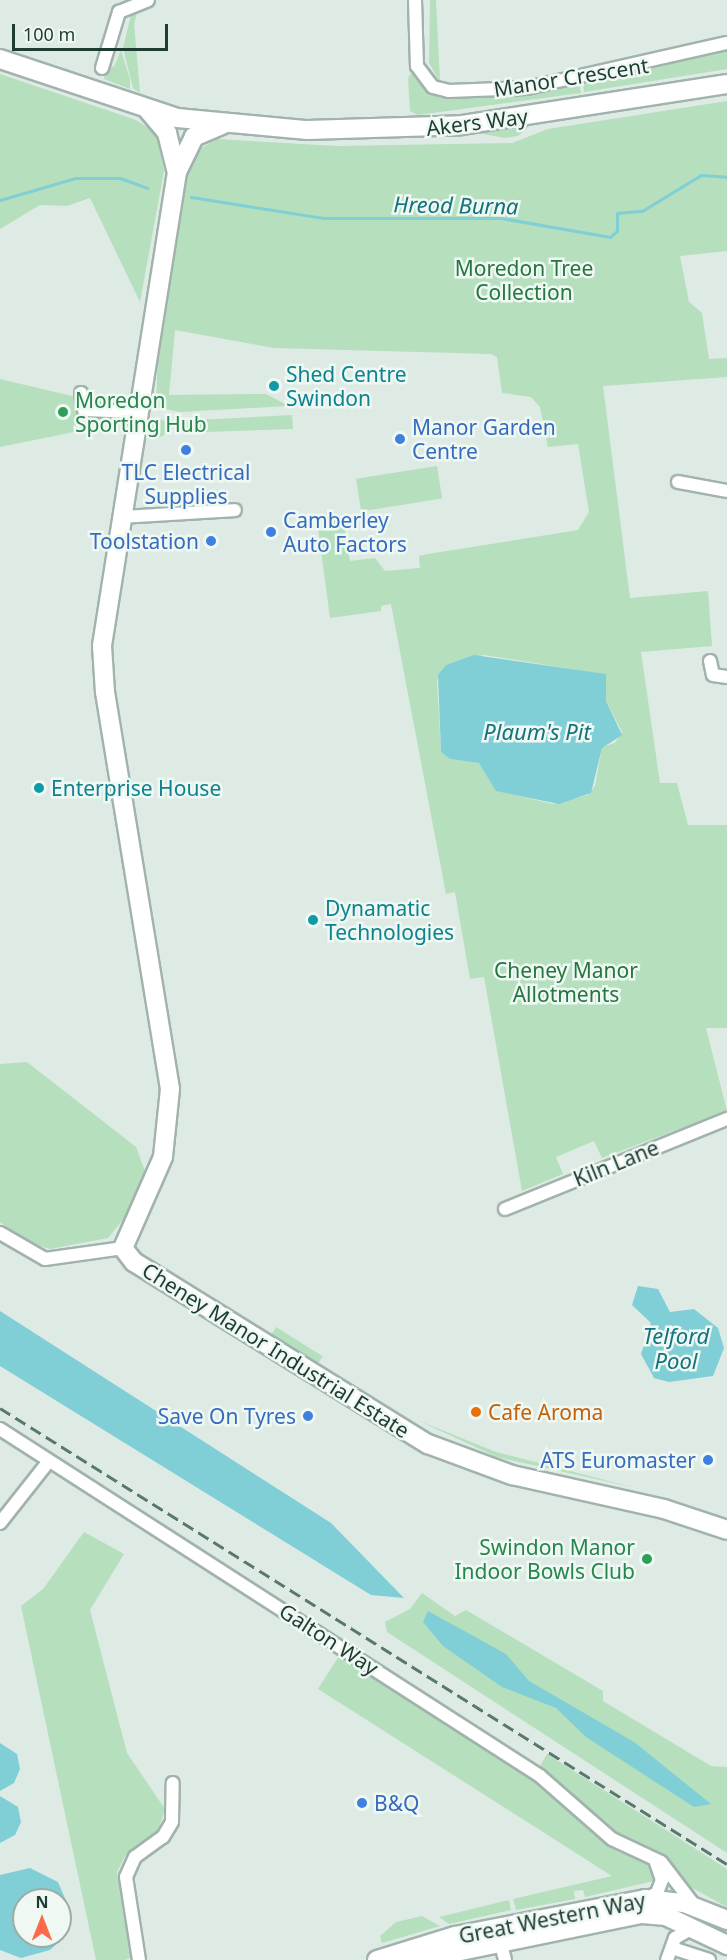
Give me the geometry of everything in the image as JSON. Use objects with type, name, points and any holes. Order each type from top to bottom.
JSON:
[{"type":"street","points":[[102,68],[119,12],[148,0]]},
{"type":"street","name":"Manor Crescent","points":[[415,0],[417,66],[433,87],[448,91],[527,88],[727,43]]},
{"type":"street","name":"Akers Way","points":[[0,59],[148,109],[175,128],[224,124],[408,130],[727,84]]},
{"type":"street","name":"Akers Way","points":[[175,128],[179,146],[224,124]]},
{"type":"street","name":"Cheney Manor Industrial Estate","points":[[175,128],[177,172],[122,517],[103,675],[166,1043],[171,1100],[158,1171],[123,1248],[134,1262],[428,1444],[512,1475],[664,1509],[727,1530]]},
{"type":"street","name":"Cheney Manor Industrial Estate","points":[[177,172],[193,139]]},
{"type":"street","points":[[81,393],[84,410],[138,412]]},
{"type":"street","points":[[678,482],[727,491]]},
{"type":"street","points":[[122,517],[235,510]]},
{"type":"street","points":[[710,661],[713,675],[727,677]]},
{"type":"street","name":"Kiln Lane","points":[[505,1209],[727,1119]]},
{"type":"street","points":[[0,1233],[45,1259],[123,1248]]},
{"type":"street","name":"Galton Way","points":[[0,1429],[540,1776],[612,1839],[651,1855],[669,1870],[695,1906]]},
{"type":"street","points":[[0,1523],[49,1461]]},
{"type":"street","points":[[139,1960],[126,1877],[135,1857],[163,1837],[172,1822],[173,1783]]},
{"type":"street","points":[[651,1855],[662,1880],[650,1906],[671,1949],[709,1960]]},
{"type":"street","name":"Great Western Way","points":[[377,1960],[455,1936],[650,1906],[695,1906],[727,1920]]},
{"type":"street","name":"Great Western Way","points":[[417,1960],[650,1906],[727,1945]]},
{"type":"street","points":[[671,1949],[694,1927]]},
{"type":"street","points":[[500,1940],[505,1960]]},
{"type":"green space","points":[[430,0],[436,0],[440,82],[429,63]]},
{"type":"green space","points":[[138,9],[134,24],[140,93],[133,88],[123,48],[131,15]]},
{"type":"green space","points":[[727,47],[727,69],[584,92],[583,81]]},
{"type":"green space","points":[[121,50],[130,79],[130,89],[104,79],[106,65],[114,67]]},
{"type":"green space","points":[[414,69],[428,90],[540,89],[579,83],[581,93],[418,115],[410,111],[408,78]]},
{"type":"green space","points":[[0,74],[136,120],[156,133],[164,171],[140,302],[90,198],[67,206],[40,205],[0,229]]},
{"type":"green space","points":[[727,101],[727,251],[680,256],[689,302],[702,313],[709,359],[727,358],[727,377],[603,386],[630,598],[708,591],[712,646],[641,652],[660,783],[677,783],[688,825],[727,825],[727,1028],[706,1028],[727,1111],[602,1158],[594,1141],[556,1157],[563,1174],[522,1191],[484,977],[470,979],[455,892],[446,894],[391,604],[381,606],[381,611],[330,618],[317,521],[343,519],[350,561],[375,558],[385,571],[420,568],[419,556],[428,554],[578,530],[589,512],[578,444],[548,447],[540,407],[531,397],[502,393],[497,357],[491,354],[274,348],[175,330],[169,395],[266,394],[289,406],[180,412],[156,407],[158,349],[181,187],[198,150],[217,139],[337,146],[512,143],[548,129]],"holes":[[[484,655],[602,674],[606,701],[622,732],[615,743],[602,747],[595,786],[588,795],[553,804],[499,791],[479,763],[450,759],[441,752],[437,680],[446,665]]]},
{"type":"green space","points":[[534,122],[518,136],[505,138],[467,131]]},
{"type":"green space","name":"Moredon Sporting Hub","points":[[0,379],[76,397],[127,403],[125,422],[75,423],[74,432],[0,447]]},
{"type":"green space","points":[[292,415],[293,429],[178,433],[177,421]]},
{"type":"green space","points":[[159,419],[165,422],[168,428],[165,434],[159,437],[153,434],[150,428],[153,422]]},
{"type":"green space","points":[[437,466],[442,499],[361,511],[356,479]]},
{"type":"green space","points":[[27,1062],[136,1147],[145,1171],[129,1212],[108,1238],[50,1249],[27,1242],[0,1222],[0,1064]]},
{"type":"green space","points":[[276,1327],[323,1356],[318,1364],[271,1335]]},
{"type":"green space","points":[[417,1420],[496,1452],[636,1488],[497,1457]]},
{"type":"green space","points":[[84,1532],[124,1554],[90,1610],[127,1753],[165,1809],[158,1830],[125,1856],[117,1872],[131,1958],[125,1960],[96,1960],[21,1606],[43,1589]]},
{"type":"green space","points":[[422,1593],[455,1616],[466,1610],[603,1691],[603,1701],[711,1766],[727,1767],[727,1853],[387,1632],[385,1622],[410,1609]]},
{"type":"green space","points":[[339,1656],[533,1780],[618,1852],[652,1861],[658,1880],[585,1897],[583,1890],[574,1891],[575,1899],[516,1910],[513,1899],[612,1876],[318,1689]]},
{"type":"green space","points":[[547,1754],[727,1869],[727,1907],[685,1884],[669,1858],[608,1828],[540,1766]]},
{"type":"green space","points":[[509,1900],[511,1910],[449,1924],[439,1917]]},
{"type":"green space","points":[[422,1916],[440,1926],[382,1943],[380,1936],[396,1922]]},
{"type":"water","name":"Plaum's Pit","points":[[474,655],[606,674],[606,701],[622,735],[602,748],[591,793],[559,804],[496,791],[479,763],[450,759],[441,752],[438,675],[446,665]]},
{"type":"water","name":"Telford Pool","points":[[638,1286],[658,1289],[670,1312],[694,1309],[718,1328],[724,1348],[713,1376],[669,1382],[654,1378],[641,1354],[651,1323],[632,1305]]},
{"type":"water","points":[[0,1311],[331,1523],[404,1598],[371,1595],[0,1366]]},
{"type":"water","points":[[428,1611],[506,1654],[529,1681],[634,1742],[711,1804],[694,1807],[586,1737],[556,1708],[502,1687],[443,1646],[423,1622]]},
{"type":"water","points":[[0,1743],[17,1754],[20,1769],[14,1783],[0,1791]]},
{"type":"water","points":[[0,1796],[18,1807],[21,1822],[15,1835],[0,1843]]},
{"type":"water","points":[[30,1868],[58,1882],[61,1888],[12,1888],[12,1948],[52,1948],[21,1958],[0,1950],[0,1875]]},
{"type":"waterway","name":"Hreod Burna","points":[[191,197],[324,218],[501,218],[610,237],[617,231],[617,213],[642,211],[701,175],[727,177]]},
{"type":"waterway","name":"Hreod Burna","points":[[0,200],[75,178],[120,178],[147,188]]},
{"type":"railway","points":[[0,1408],[727,1864]]},
{"type":"place","name":"Shed Centre Swindon","points":[[274,386]]},
{"type":"place","name":"Moredon Sporting Hub","points":[[63,412]]},
{"type":"place","name":"Manor Garden Centre","points":[[400,439]]},
{"type":"place","name":"TLC Electrical Supplies","points":[[186,450]]},
{"type":"place","name":"Camberley Auto Factors","points":[[271,532]]},
{"type":"place","name":"Toolstation","points":[[211,541]]},
{"type":"place","name":"Enterprise House","points":[[39,788]]},
{"type":"place","name":"Dynamatic Technologies","points":[[313,920]]},
{"type":"place","name":"Cafe Aroma","points":[[476,1412]]},
{"type":"place","name":"Save On Tyres","points":[[308,1416]]},
{"type":"place","name":"ATS Euromaster","points":[[708,1460]]},
{"type":"place","name":"Swindon Manor Indoor Bowls Club","points":[[647,1559]]},
{"type":"place","name":"B&Q","points":[[362,1803]]},
{"type":"park label","name":"Moredon Tree Collection","points":[[524,280]]},
{"type":"park label","name":"Cheney Manor Allotments","points":[[566,982]]}]
